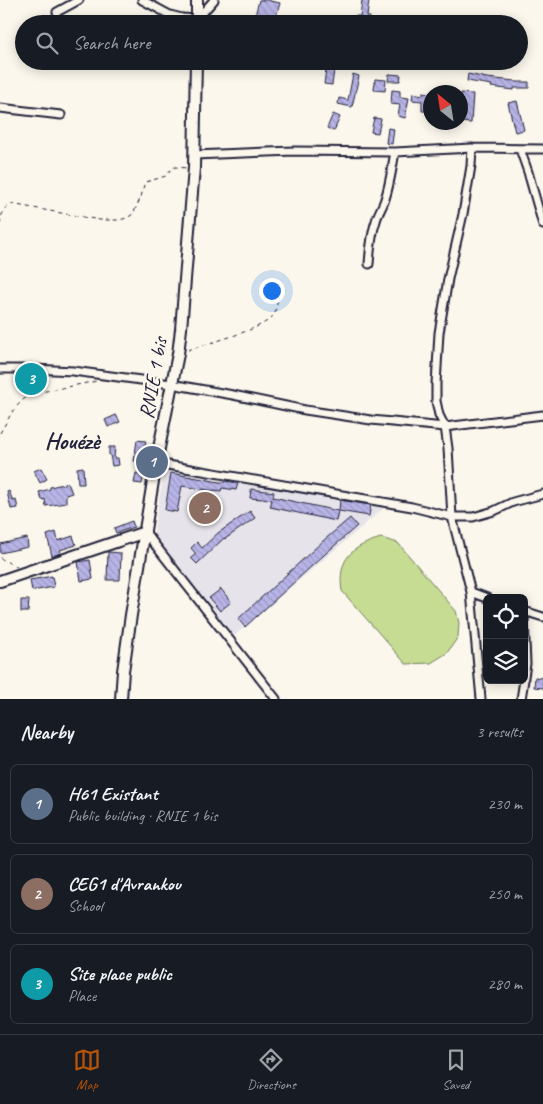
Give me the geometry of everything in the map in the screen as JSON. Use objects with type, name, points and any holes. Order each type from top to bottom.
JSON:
[{"type":"main road","points":[[197,0],[197,15]]},
{"type":"main road","name":"RNIE 1 bis","points":[[121,699],[130,615],[156,463],[178,354],[194,168],[196,70]]},
{"type":"main road","points":[[0,581],[145,532]]},
{"type":"street","points":[[57,12],[79,0]]},
{"type":"street","points":[[142,0],[170,15]]},
{"type":"street","points":[[202,15],[214,0]]},
{"type":"street","points":[[0,108],[61,115]]},
{"type":"street","points":[[472,148],[463,214],[448,279],[439,333],[436,401],[439,416],[445,427],[448,448],[452,517],[471,592],[481,699]]},
{"type":"street","points":[[520,148],[543,225]]},
{"type":"street","points":[[194,155],[543,148]]},
{"type":"street","points":[[369,264],[373,231],[384,202],[395,152]]},
{"type":"street","points":[[0,369],[34,368],[73,371],[172,384],[314,412],[445,427],[543,415]]},
{"type":"street","points":[[156,463],[412,507],[452,517],[474,517],[514,502],[543,494]]},
{"type":"street","points":[[145,532],[276,699]]},
{"type":"street","points":[[471,592],[483,596]]},
{"type":"street","points":[[528,612],[543,617]]},
{"type":"street","points":[[521,699],[523,684]]},
{"type":"path","points":[[0,224],[2,214],[6,207],[11,204],[100,220],[127,218],[133,214],[146,182],[166,176],[175,167],[194,168]]},
{"type":"path","points":[[178,354],[264,324],[272,317],[278,299]]},
{"type":"path","points":[[0,433],[14,409],[24,399],[36,392],[80,385],[112,377]]},
{"type":"path","points":[[0,558],[24,572]]},
{"type":"shaded area","points":[[164,470],[384,508],[234,636],[153,536]]},
{"type":"green space","points":[[381,538],[398,543],[456,611],[459,623],[458,637],[447,653],[431,663],[406,664],[342,591],[342,570],[349,555],[362,545]]},
{"type":"building","points":[[259,0],[270,0],[280,3],[277,15],[255,15]]},
{"type":"building","points":[[362,0],[369,0],[367,15],[360,15]]},
{"type":"building","points":[[326,70],[334,70],[332,85],[324,84]]},
{"type":"building","points":[[353,74],[359,76],[352,107],[338,104],[339,98],[348,100]]},
{"type":"building","points":[[389,74],[401,75],[400,81],[388,81]]},
{"type":"building","points":[[468,74],[515,82],[529,82],[529,88],[514,88],[514,90],[491,87],[492,85],[467,81]]},
{"type":"building","points":[[375,79],[386,80],[385,91],[374,90]]},
{"type":"building","points":[[392,90],[400,91],[400,97],[409,98],[405,118],[398,116],[400,105],[391,104]]},
{"type":"building","points":[[413,93],[423,95],[423,111],[422,101],[412,100]]},
{"type":"building","points":[[468,94],[473,94],[471,123],[468,123]]},
{"type":"building","points":[[517,101],[524,130],[515,132],[508,103]]},
{"type":"building","points":[[333,114],[340,117],[334,131],[327,128]]},
{"type":"building","points":[[374,118],[381,119],[378,133],[371,132]]},
{"type":"building","points":[[388,128],[394,129],[392,144],[386,143]]},
{"type":"building","points":[[116,415],[120,422],[108,427],[105,420]]},
{"type":"building","points":[[137,440],[146,441],[142,462],[134,461]]},
{"type":"building","points":[[109,447],[115,447],[114,458],[118,458],[119,465],[112,466]]},
{"type":"building","points":[[83,467],[84,484],[78,484],[77,468]]},
{"type":"building","points":[[41,468],[47,479],[40,483],[34,471]]},
{"type":"building","points":[[136,473],[144,474],[142,484],[134,483]]},
{"type":"building","points":[[171,473],[219,482],[238,483],[236,490],[222,488],[221,491],[182,486],[177,512],[165,510]]},
{"type":"building","points":[[68,483],[72,493],[66,495],[66,503],[46,506],[45,499],[42,500],[39,492],[50,489],[50,487]]},
{"type":"building","points":[[251,489],[274,492],[273,497],[338,511],[336,521],[270,507],[272,500],[250,498]]},
{"type":"building","points":[[9,491],[13,501],[16,500],[18,508],[11,509],[7,492]]},
{"type":"building","points":[[340,500],[371,505],[369,516],[339,511]]},
{"type":"building","points":[[250,511],[255,518],[224,538],[197,564],[191,558],[196,554],[191,548],[197,542],[202,548],[218,533]]},
{"type":"building","points":[[350,518],[357,526],[245,627],[238,619]]},
{"type":"building","points":[[132,521],[134,527],[116,533],[114,528]]},
{"type":"building","points":[[56,532],[58,541],[73,536],[76,545],[60,550],[61,553],[52,556],[47,535]]},
{"type":"building","points":[[27,538],[28,547],[0,553],[0,544]]},
{"type":"building","points":[[108,552],[121,553],[120,580],[107,580]]},
{"type":"building","points":[[90,560],[93,579],[81,581],[78,562]]},
{"type":"building","points":[[52,576],[54,587],[32,591],[30,580]]},
{"type":"building","points":[[221,589],[231,602],[220,611],[209,598]]},
{"type":"building","points":[[21,600],[29,600],[28,612],[21,612]]},
{"type":"building","points":[[535,677],[543,678],[543,688],[534,687]]},
{"type":"place","name":"Site place public","points":[[31,379]]},
{"type":"place","name":"H61 Existant","points":[[152,462]]},
{"type":"place","name":"CEG1 d'Avrankou","points":[[205,508]]},
{"type":"district","name":"Houézè","points":[[72,441]]}]
